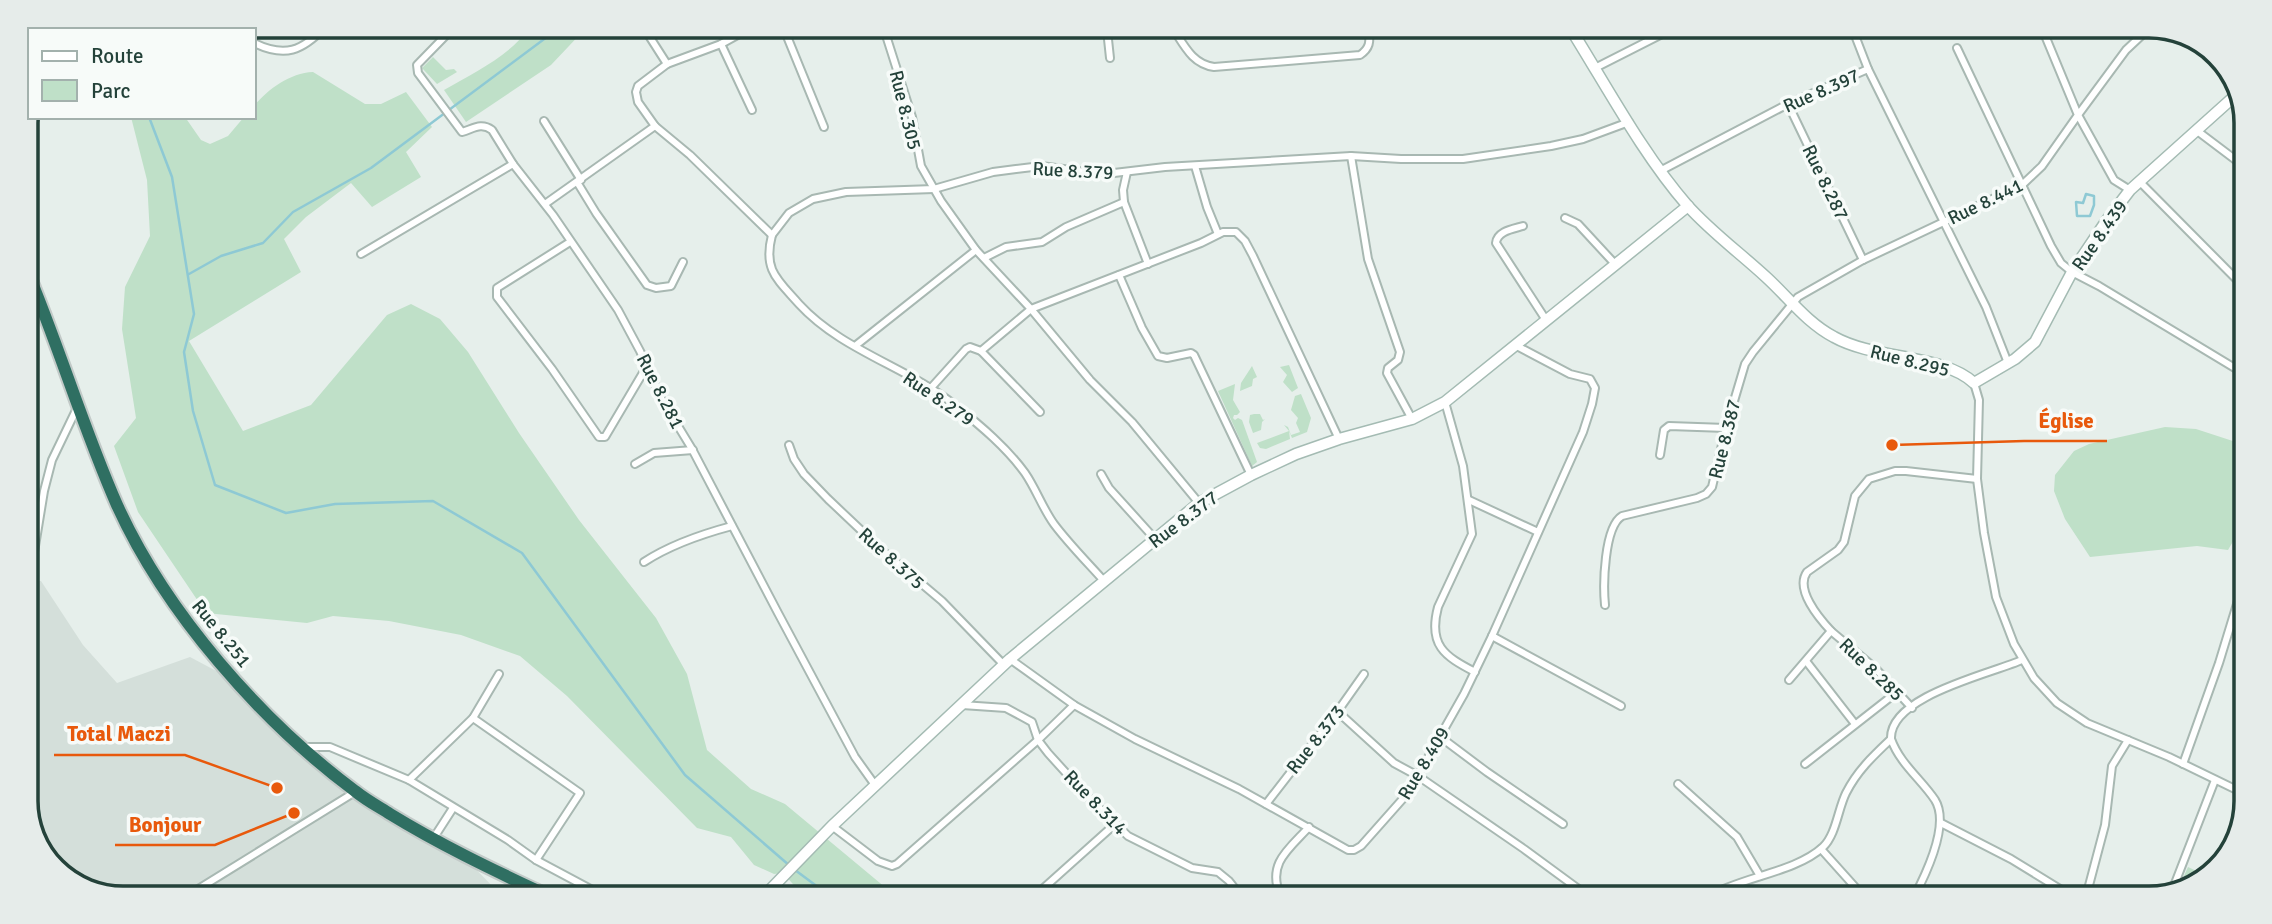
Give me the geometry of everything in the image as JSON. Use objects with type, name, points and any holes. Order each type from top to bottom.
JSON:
[{"type":"highway","name":"Rue 8.251","points":[[38,308],[79,404],[117,505],[153,572],[183,616],[237,682],[302,747],[355,792],[433,839],[528,886]]},
{"type":"street","points":[[256,44],[286,52],[314,38]]},
{"type":"street","name":"Rue 8.281","points":[[444,38],[416,68],[457,128],[462,132],[479,126],[492,130],[513,164],[545,204],[618,310],[648,366],[661,398],[692,450],[855,757],[875,785]]},
{"type":"street","points":[[650,38],[667,64]]},
{"type":"street","points":[[733,38],[667,64],[638,86],[636,92],[638,102],[655,126],[690,155],[772,235]]},
{"type":"street","points":[[788,38],[824,127]]},
{"type":"street","name":"Rue 8.305","points":[[887,38],[912,117],[921,166],[934,189],[976,250],[1031,309],[1090,380],[1132,422],[1199,503]]},
{"type":"street","points":[[1108,38],[1110,58]]},
{"type":"street","points":[[1180,38],[1199,63],[1214,67],[1360,55],[1368,50],[1370,38]]},
{"type":"street","name":"Rue 8.295","points":[[1576,38],[1660,171],[1688,206],[1823,331],[1844,343],[1869,351],[1935,363],[1966,375],[1974,383],[1979,400],[1977,479],[1996,597],[2007,631],[2043,691],[2087,723],[2234,789]]},
{"type":"street","points":[[1595,68],[1654,38]]},
{"type":"street","points":[[1856,38],[1868,69]]},
{"type":"street","points":[[2046,38],[2078,115],[2115,180],[2130,190]]},
{"type":"street","name":"Rue 8.441","points":[[1793,304],[1805,292],[1864,260],[2022,185],[2036,173],[2126,50],[2139,38]]},
{"type":"street","points":[[721,44],[752,110]]},
{"type":"street","points":[[1957,48],[2056,256],[2072,272],[2233,367]]},
{"type":"street","name":"Rue 8.397","points":[[1660,171],[1788,104],[1868,69],[1986,307],[2008,363]]},
{"type":"street","name":"Rue 8.439","points":[[1974,383],[2008,363],[2035,342],[2072,272],[2130,190],[2230,100]]},
{"type":"street","name":"Rue 8.287","points":[[1788,104],[1864,260]]},
{"type":"street","points":[[544,121],[596,214],[647,285],[656,288],[671,286],[683,262]]},
{"type":"street","name":"Rue 8.379","points":[[772,235],[789,213],[813,199],[846,192],[934,189],[993,172],[1041,166],[1093,173],[1127,172],[1351,156],[1463,159],[1573,141],[1629,122]]},
{"type":"street","points":[[545,204],[655,126]]},
{"type":"street","points":[[2196,130],[2233,158]]},
{"type":"street","points":[[1351,156],[1368,259],[1400,352],[1398,360],[1388,368],[1387,373],[1412,419]]},
{"type":"street","points":[[361,254],[513,164]]},
{"type":"street","points":[[1195,166],[1218,234]]},
{"type":"street","points":[[1127,172],[1124,202],[1148,264]]},
{"type":"street","points":[[2139,181],[2233,276]]},
{"type":"street","points":[[984,258],[1006,247],[1042,242],[1066,227],[1124,202]]},
{"type":"street","name":"Rue 8.377","points":[[774,886],[832,826],[1007,662],[1199,503],[1296,454],[1412,419],[1445,402],[1688,206]]},
{"type":"street","points":[[1565,218],[1578,224],[1615,264]]},
{"type":"street","points":[[1522,226],[1500,234],[1496,243],[1546,320]]},
{"type":"street","points":[[981,351],[1031,309],[1218,234],[1236,232],[1245,241],[1339,439]]},
{"type":"street","name":"Rue 8.279","points":[[772,235],[768,260],[774,273],[800,305],[817,322],[954,404],[1017,462],[1053,522],[1104,581]]},
{"type":"street","points":[[570,242],[497,288],[497,297],[599,437],[606,437],[648,366]]},
{"type":"street","points":[[855,346],[976,250]]},
{"type":"street","points":[[1119,275],[1142,328],[1158,356],[1167,358],[1191,352],[1195,355],[1251,475]]},
{"type":"street","name":"Rue 8.387","points":[[1605,605],[1605,562],[1617,519],[1678,505],[1706,494],[1712,487],[1745,364],[1793,304]]},
{"type":"street","name":"Rue 8.409","points":[[1007,662],[1074,705],[1135,739],[1239,789],[1348,850],[1361,846],[1403,800],[1475,672],[1573,457],[1592,404],[1595,388],[1590,379],[1570,374],[1516,345]]},
{"type":"street","points":[[930,389],[970,347],[981,351],[1040,412]]},
{"type":"street","points":[[1445,402],[1455,433],[1472,526],[1471,541],[1438,607],[1434,621],[1440,650],[1475,672]]},
{"type":"street","points":[[39,524],[51,460],[79,404]]},
{"type":"street","points":[[1660,456],[1664,430],[1669,426],[1726,428]]},
{"type":"street","name":"Rue 8.375","points":[[789,445],[804,474],[828,499],[1007,662]]},
{"type":"street","points":[[635,464],[654,453],[692,450]]},
{"type":"street","name":"Rue 8.285","points":[[1912,708],[1855,649],[1831,631],[1816,611],[1802,583],[1807,572],[1821,564],[1844,542],[1852,507],[1861,486],[1869,479],[1895,471],[1977,479]]},
{"type":"street","points":[[1101,474],[1109,488],[1155,539]]},
{"type":"street","points":[[1469,499],[1538,533]]},
{"type":"street","points":[[644,562],[713,531],[732,526]]},
{"type":"street","points":[[2183,764],[2234,615]]},
{"type":"street","points":[[1789,681],[1831,631]]},
{"type":"street","points":[[1492,636],[1621,706]]},
{"type":"street","points":[[1918,886],[1936,842],[1941,823],[1940,811],[1935,799],[1904,763],[1891,739],[1891,730],[1895,722],[1928,695],[2022,660]]},
{"type":"street","points":[[1806,661],[1855,724]]},
{"type":"street","points":[[409,780],[473,718],[499,674]]},
{"type":"street","name":"Rue 8.373","points":[[1266,804],[1338,712],[1364,674]]},
{"type":"street","points":[[1805,764],[1897,692]]},
{"type":"street","name":"Rue 8.314","points":[[962,705],[1006,708],[1032,722],[1038,740],[1114,825],[1140,844],[1192,868],[1218,872],[1233,886]]},
{"type":"street","points":[[832,826],[878,861],[892,866],[897,864],[1074,705]]},
{"type":"street","points":[[1338,712],[1394,763],[1418,776],[1574,886]]},
{"type":"street","points":[[473,718],[580,793],[536,860]]},
{"type":"street","points":[[1439,736],[1563,824]]},
{"type":"street","points":[[1731,886],[1807,858],[1821,849],[1831,834],[1856,776],[1864,764],[1891,739]]},
{"type":"street","points":[[2089,886],[2105,825],[2112,766],[2128,740]]},
{"type":"street","points":[[302,747],[330,747],[409,780],[480,822],[536,860],[585,886]]},
{"type":"street","points":[[2176,881],[2215,780]]},
{"type":"street","points":[[1678,784],[1737,837],[1760,876]]},
{"type":"street","points":[[203,886],[355,792]]},
{"type":"street","points":[[433,839],[453,808]]},
{"type":"street","points":[[1941,823],[2011,859],[2055,886]]},
{"type":"street","points":[[1046,886],[1114,825]]},
{"type":"street","points":[[1276,886],[1275,871],[1279,861],[1309,827]]},
{"type":"street","points":[[1821,849],[1854,886]]},
{"type":"shaded area","points":[[39,581],[83,645],[117,683],[190,657],[237,682],[355,792],[462,855],[492,886],[123,886],[96,881],[72,868],[63,861],[50,843],[40,817]]},
{"type":"green space","points":[[521,38],[577,38],[551,65],[466,122],[444,90],[512,47]]},
{"type":"green space","points":[[433,57],[446,70],[454,69],[457,72],[437,84],[422,68]]},
{"type":"green space","points":[[313,72],[365,104],[381,104],[406,92],[432,127],[406,152],[421,177],[372,207],[351,183],[306,217],[284,239],[301,272],[189,341],[243,431],[311,405],[387,315],[411,304],[440,319],[468,352],[519,433],[579,520],[656,618],[687,674],[707,750],[751,789],[785,804],[884,886],[795,886],[783,873],[774,874],[754,865],[731,837],[697,828],[567,696],[520,656],[461,635],[389,621],[333,616],[307,623],[206,613],[138,512],[114,446],[136,418],[122,329],[125,287],[150,236],[147,180],[132,119],[186,119],[201,140],[210,144],[228,136],[242,119],[256,119],[256,104],[266,94],[288,79]]},
{"type":"green space","points":[[1289,365],[1298,388],[1292,392],[1283,382],[1287,375],[1280,367]]},
{"type":"green space","points":[[1252,366],[1257,377],[1253,379],[1252,386],[1240,391],[1241,383]]},
{"type":"green space","points":[[1235,384],[1233,400],[1240,412],[1233,418],[1242,420],[1257,462],[1252,466],[1218,391]]},
{"type":"green space","points":[[1301,394],[1311,418],[1307,432],[1292,438],[1284,425],[1288,427],[1291,435],[1300,432],[1296,423],[1298,418],[1291,410],[1295,396]]},
{"type":"green space","points":[[1260,414],[1263,420],[1265,419],[1261,430],[1253,433],[1249,422],[1250,415]]},
{"type":"green space","points":[[2165,427],[2196,429],[2233,441],[2234,540],[2228,550],[2197,546],[2090,557],[2065,519],[2054,491],[2055,475],[2074,451],[2089,444]]},
{"type":"green space","points":[[1289,431],[1290,439],[1266,449],[1260,448],[1257,443]]},
{"type":"green space","points":[[2188,867],[2196,871],[2186,877],[2183,878]]},
{"type":"waterway","points":[[189,274],[221,256],[263,243],[293,212],[371,168],[546,38]]},
{"type":"waterway","points":[[150,119],[172,177],[194,314],[184,352],[193,411],[215,485],[286,513],[335,504],[433,501],[522,553],[685,775],[790,866]]},
{"type":"waterway","points":[[2086,194],[2094,196],[2090,216],[2077,216],[2076,202],[2083,203],[2086,194]]},
{"type":"waterway","points":[[795,870],[817,886]]},
{"type":"place","name":"Église","points":[[1892,445]]},
{"type":"place","name":"Total Maczi","points":[[277,788]]},
{"type":"place","name":"Bonjour","points":[[294,813]]}]
